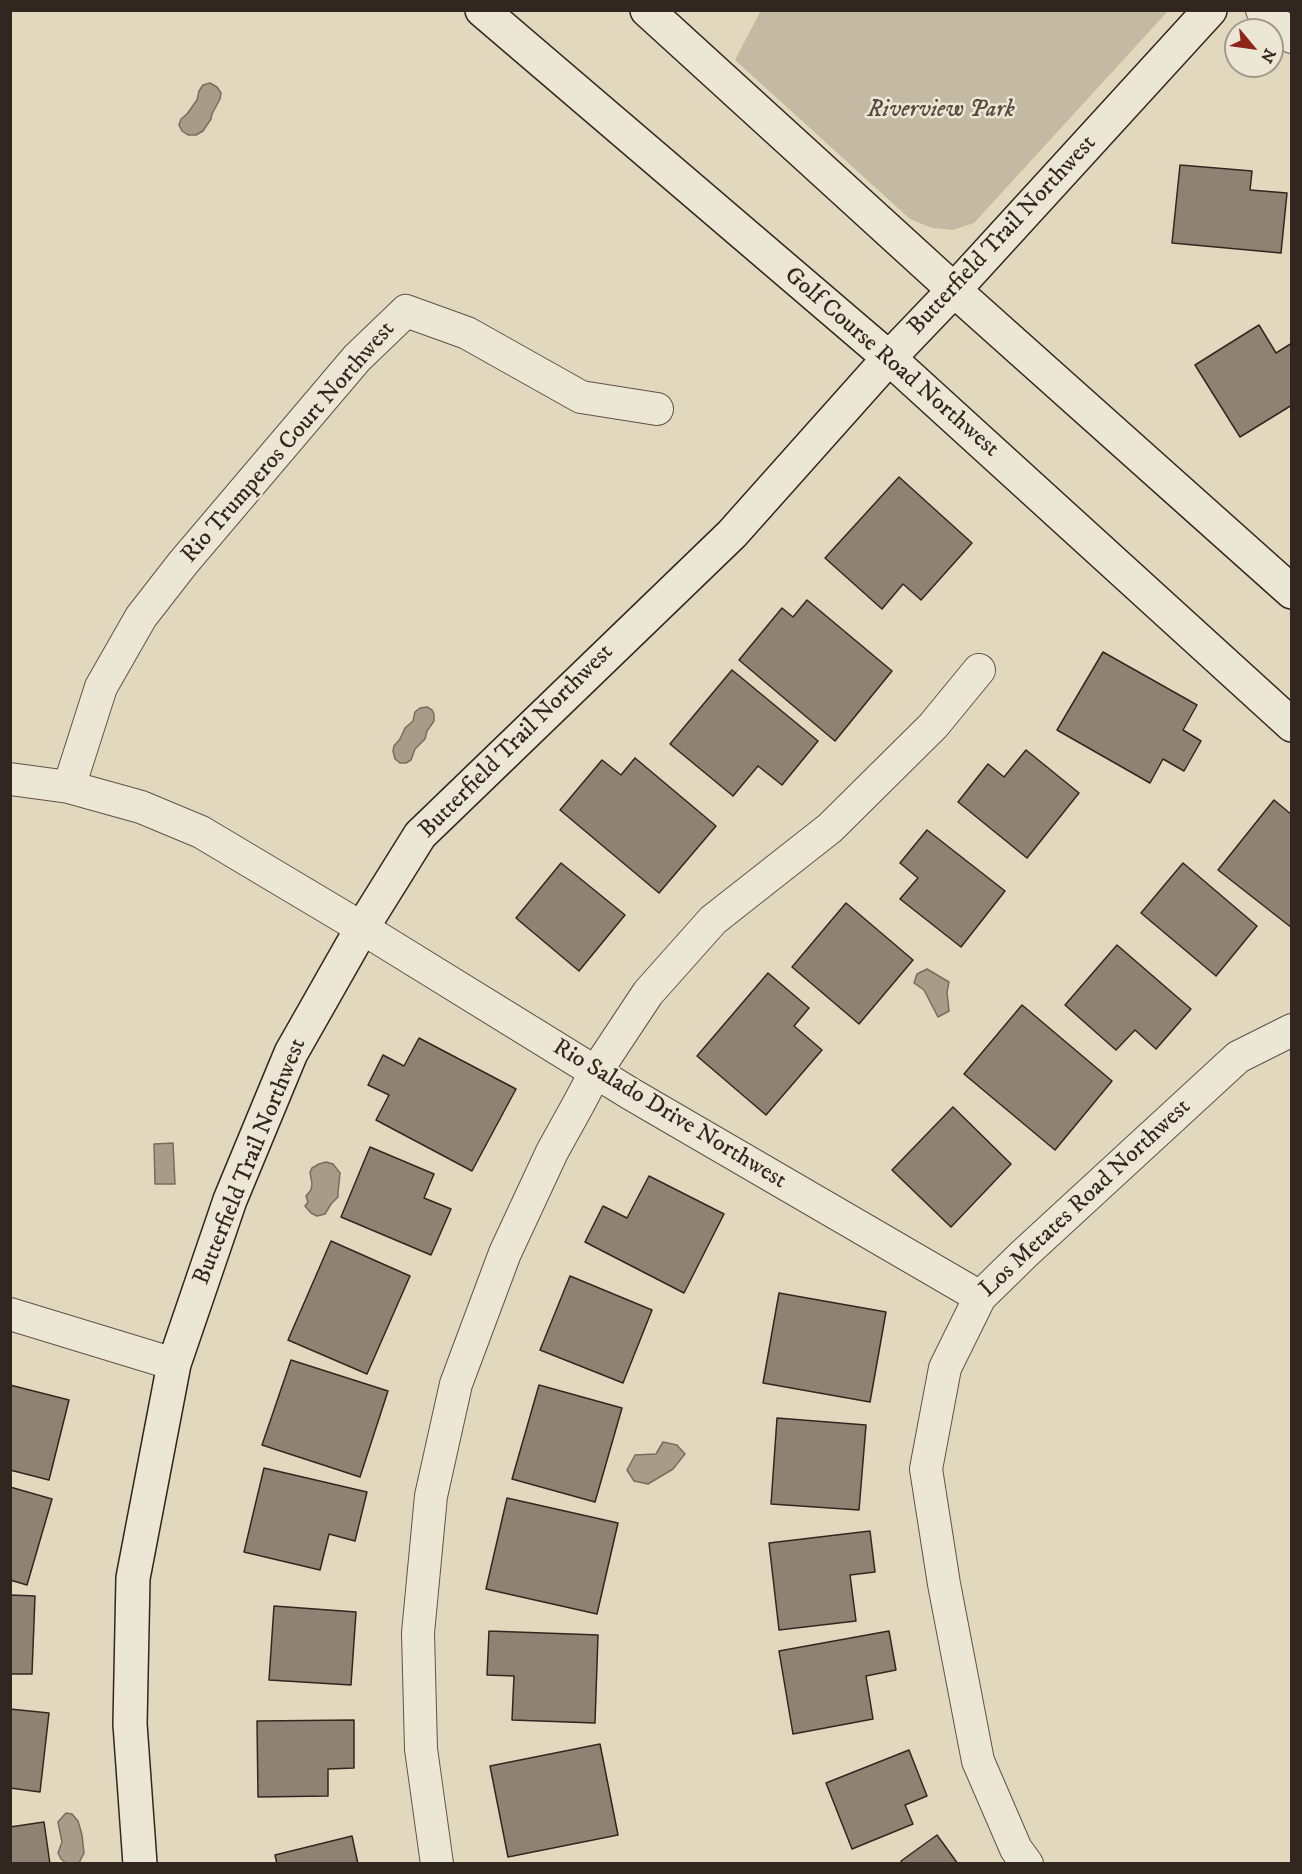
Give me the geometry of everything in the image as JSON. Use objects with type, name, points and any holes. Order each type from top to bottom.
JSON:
[{"type":"street","name":"Golf Course Road Northwest","points":[[482,10],[889,358],[1292,725]]},
{"type":"street","points":[[647,10],[954,290],[1292,592]]},
{"type":"street","name":"Butterfield Trail Northwest","points":[[140,1863],[130,1724],[133,1578],[174,1364],[230,1200],[291,1053],[362,928],[420,835],[732,534],[889,358],[1210,10]]},
{"type":"street","points":[[1262,10],[1292,37]]},
{"type":"street","name":"Rio Trumperos Court Northwest","points":[[69,787],[101,687],[141,617],[183,563],[357,358],[406,311],[467,333],[581,397],[657,409]]},
{"type":"street","points":[[437,1863],[421,1749],[418,1633],[431,1496],[456,1384],[504,1253],[552,1152],[595,1073],[648,993],[713,920],[830,828],[933,726],[979,670]]},
{"type":"street","name":"Rio Salado Drive Northwest","points":[[10,779],[69,787],[141,807],[201,832],[362,928],[595,1073],[980,1297]]},
{"type":"street","name":"Los Metates Road Northwest","points":[[1027,1863],[1016,1849],[978,1761],[944,1584],[926,1469],[945,1368],[980,1297],[1024,1254],[1238,1057],[1292,1030]]},
{"type":"street","points":[[10,1314],[174,1364]]},
{"type":"green space","name":"Riverview Park","points":[[761,10],[1168,11],[974,223],[953,230],[932,228],[910,219],[735,60]]},
{"type":"shaded area","points":[[210,83],[221,93],[220,99],[203,131],[196,135],[188,135],[179,125],[181,119],[197,100],[203,85]]},
{"type":"shaded area","points":[[427,707],[434,714],[434,721],[425,739],[415,749],[411,760],[400,763],[395,759],[394,746],[405,728],[413,721],[415,712]]},
{"type":"shaded area","points":[[927,969],[949,982],[947,992],[949,1011],[938,1017],[924,990],[914,983],[917,974]]},
{"type":"shaded area","points":[[173,1143],[175,1184],[155,1184],[154,1144]]},
{"type":"shaded area","points":[[326,1162],[333,1164],[340,1173],[338,1197],[325,1214],[317,1216],[305,1206],[308,1202],[306,1196],[312,1184],[310,1172],[312,1168]]},
{"type":"shaded area","points":[[663,1442],[677,1445],[685,1454],[673,1469],[648,1484],[634,1481],[627,1470],[635,1455],[656,1454]]},
{"type":"shaded area","points":[[66,1813],[72,1814],[78,1821],[82,1835],[84,1853],[79,1863],[66,1863],[58,1853],[62,1842],[58,1822]]},
{"type":"building","points":[[1180,165],[1252,171],[1250,190],[1287,193],[1281,253],[1172,243]]},
{"type":"building","points":[[1259,325],[1276,353],[1292,343],[1292,405],[1240,437],[1195,365]]},
{"type":"building","points":[[899,477],[972,543],[921,600],[903,584],[882,609],[825,558]]},
{"type":"building","points":[[807,600],[892,671],[835,741],[739,660],[782,608],[793,617]]},
{"type":"building","points":[[1103,652],[1197,705],[1183,730],[1201,741],[1184,771],[1163,759],[1150,783],[1057,730]]},
{"type":"building","points":[[732,670],[818,741],[782,785],[758,766],[733,796],[670,744]]},
{"type":"building","points":[[1026,750],[1079,793],[1027,858],[958,802],[988,764],[1004,777]]},
{"type":"building","points":[[635,758],[716,826],[659,893],[560,810],[602,760],[621,775]]},
{"type":"building","points":[[1274,800],[1292,815],[1292,928],[1218,870]]},
{"type":"building","points":[[927,830],[1005,891],[961,947],[900,899],[918,878],[900,863]]},
{"type":"building","points":[[561,863],[625,915],[579,971],[516,918]]},
{"type":"building","points":[[1183,863],[1257,926],[1216,976],[1141,913]]},
{"type":"building","points":[[846,903],[913,960],[859,1024],[792,967]]},
{"type":"building","points":[[1117,945],[1191,1009],[1156,1049],[1135,1030],[1116,1050],[1065,1005]]},
{"type":"building","points":[[768,973],[809,1008],[794,1026],[822,1050],[766,1115],[697,1056]]},
{"type":"building","points":[[1022,1005],[1112,1081],[1055,1150],[964,1074]]},
{"type":"building","points":[[419,1038],[516,1089],[472,1171],[376,1120],[389,1095],[368,1085],[383,1055],[404,1066]]},
{"type":"building","points":[[953,1107],[1011,1164],[951,1227],[892,1170]]},
{"type":"building","points":[[370,1147],[434,1174],[424,1198],[451,1209],[431,1255],[341,1217]]},
{"type":"building","points":[[649,1176],[724,1214],[684,1293],[585,1242],[603,1206],[627,1218]]},
{"type":"building","points":[[331,1241],[410,1276],[367,1374],[288,1340]]},
{"type":"building","points":[[570,1276],[652,1310],[623,1383],[540,1350]]},
{"type":"building","points":[[779,1293],[886,1312],[870,1402],[763,1383]]},
{"type":"building","points":[[291,1360],[388,1391],[360,1477],[262,1445]]},
{"type":"building","points":[[10,1385],[69,1400],[49,1480],[10,1470]]},
{"type":"building","points":[[539,1385],[622,1408],[595,1502],[512,1479]]},
{"type":"building","points":[[777,1418],[866,1425],[859,1510],[771,1504]]},
{"type":"building","points":[[264,1468],[367,1492],[355,1541],[329,1534],[320,1570],[244,1552]]},
{"type":"building","points":[[10,1487],[52,1499],[27,1585],[10,1580]]},
{"type":"building","points":[[507,1498],[618,1523],[597,1614],[486,1589]]},
{"type":"building","points":[[870,1531],[875,1572],[850,1575],[856,1621],[779,1630],[769,1543]]},
{"type":"building","points":[[10,1595],[35,1596],[32,1674],[10,1674]]},
{"type":"building","points":[[274,1606],[356,1612],[351,1685],[269,1680]]},
{"type":"building","points":[[489,1631],[598,1635],[595,1723],[512,1720],[514,1676],[487,1675]]},
{"type":"building","points":[[889,1631],[896,1670],[866,1676],[873,1719],[793,1734],[779,1651]]},
{"type":"building","points":[[10,1709],[49,1713],[40,1792],[10,1788]]},
{"type":"building","points":[[354,1720],[354,1768],[328,1769],[328,1796],[258,1797],[257,1721]]},
{"type":"building","points":[[600,1744],[618,1835],[508,1857],[490,1766]]},
{"type":"building","points":[[909,1750],[927,1796],[905,1805],[913,1824],[852,1849],[826,1783]]},
{"type":"building","points":[[44,1822],[50,1864],[10,1864],[10,1827]]},
{"type":"building","points":[[937,1835],[958,1864],[903,1864],[901,1861]]},
{"type":"building","points":[[352,1836],[358,1864],[277,1864],[275,1855]]}]
